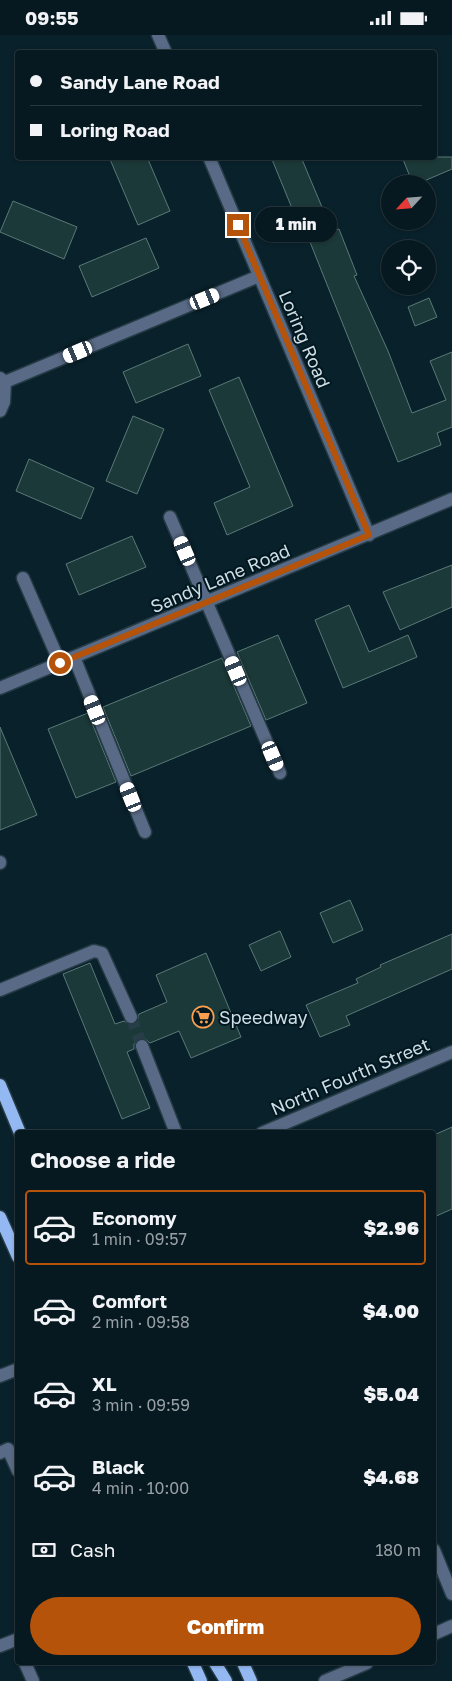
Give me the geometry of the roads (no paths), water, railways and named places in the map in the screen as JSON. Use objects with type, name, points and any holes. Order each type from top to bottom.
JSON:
[{"type":"main road","points":[[0,1085],[19,1130]]},
{"type":"main road","points":[[0,1217],[14,1238]]},
{"type":"main road","points":[[194,1665],[201,1681]]},
{"type":"main road","points":[[216,1665],[226,1681]]},
{"type":"main road","points":[[244,1665],[251,1681]]},
{"type":"street","points":[[158,35],[165,50]]},
{"type":"street","name":"Loring Road","points":[[210,160],[369,535]]},
{"type":"street","points":[[0,411],[4,402],[3,380],[259,276]]},
{"type":"street","name":"Sandy Lane Road","points":[[0,688],[452,499]]},
{"type":"street","points":[[170,517],[280,773]]},
{"type":"street","points":[[23,578],[60,663]]},
{"type":"street","points":[[74,657],[145,832]]},
{"type":"street","points":[[0,991],[94,951],[102,953],[131,1017]]},
{"type":"street","points":[[142,1046],[175,1130]]},
{"type":"street","name":"North Fourth Street","points":[[271,1130],[452,1052]]},
{"type":"street","points":[[0,1376],[15,1370]]},
{"type":"street","points":[[0,1453],[8,1449],[15,1464]]},
{"type":"street","points":[[438,1571],[452,1594]]},
{"type":"street","points":[[436,1633],[452,1626]]},
{"type":"street","points":[[0,1646],[15,1642]]},
{"type":"street","points":[[26,1665],[33,1681]]},
{"type":"street","points":[[325,1681],[351,1666]]},
{"type":"tunnel","points":[[131,1017],[142,1046]]},
{"type":"place","name":"Speedway","points":[[203,1017]]}]
